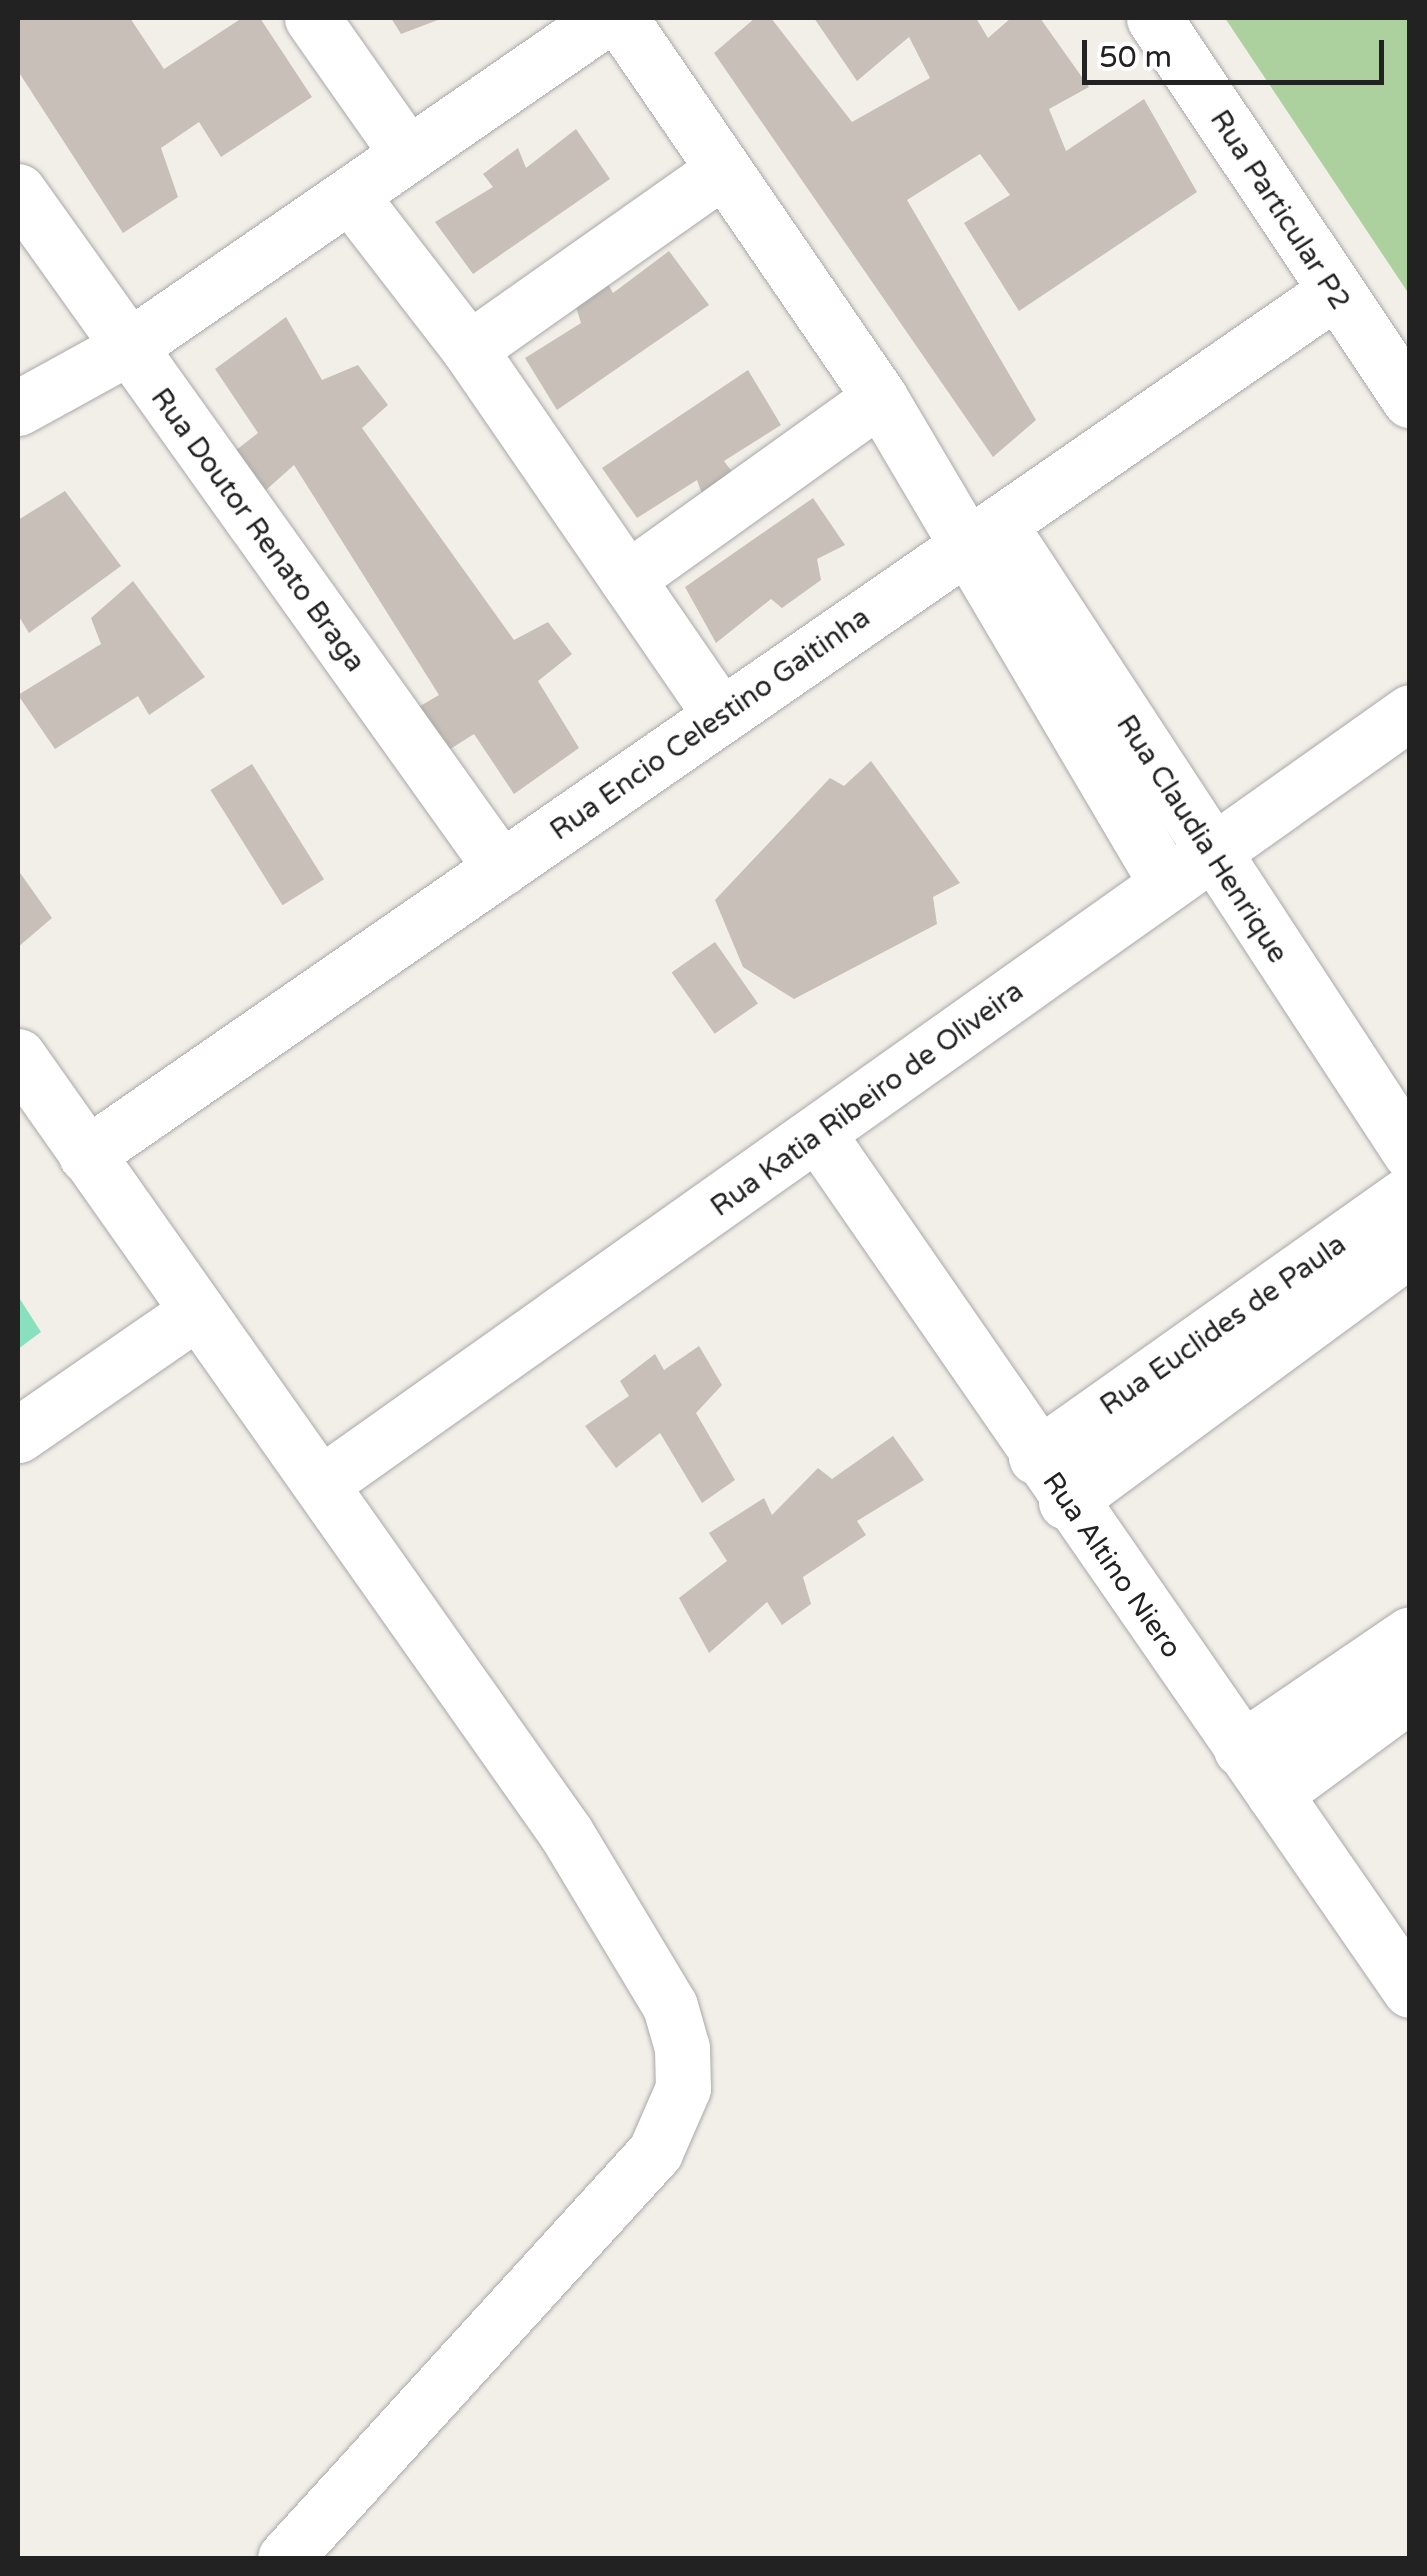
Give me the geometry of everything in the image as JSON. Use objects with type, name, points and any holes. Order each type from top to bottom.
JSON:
[{"type":"street","points":[[312,18],[407,153]]},
{"type":"street","points":[[18,408],[127,348],[606,18]]},
{"type":"street","name":"Rua Claudia Henrique","points":[[620,18],[880,398],[984,534],[1186,865],[1410,1152]]},
{"type":"street","name":"Rua Particular P2","points":[[1154,18],[1334,292],[1410,400]]},
{"type":"street","points":[[470,349],[722,170]]},
{"type":"street","name":"Rua Doutor Renato Braga","points":[[18,191],[501,868]]},
{"type":"street","points":[[350,194],[470,349],[721,716]]},
{"type":"street","name":"Rua Encio Celestino Gaitinha","points":[[86,1155],[1334,292]]},
{"type":"street","points":[[628,579],[880,398]]},
{"type":"street","name":"Rua Katia Ribeiro de Oliveira","points":[[322,1483],[820,1136],[1186,865],[1410,712]]},
{"type":"street","points":[[18,1056],[566,1833],[670,2006],[683,2088],[654,2152],[285,2558]]},
{"type":"street","name":"Rua Altino Niero","points":[[820,1136],[1066,1502],[1410,1990]]},
{"type":"street","name":"Rua Euclides de Paula","points":[[1036,1457],[1410,1192]]},
{"type":"street","name":"Rua Euclides de Paula","points":[[1066,1502],[1410,1248]]},
{"type":"street","points":[[18,1436],[196,1313]]},
{"type":"street","points":[[1241,1749],[1410,1634]]},
{"type":"street","points":[[1274,1794],[1410,1694]]},
{"type":"green space","points":[[1225,18],[1409,18],[1409,294]]},
{"type":"green space","points":[[18,1296],[41,1332],[18,1349]]},
{"type":"building","points":[[18,18],[130,18],[164,69],[242,18],[260,18],[312,97],[221,157],[199,122],[161,148],[178,197],[123,233],[18,71]]},
{"type":"building","points":[[391,18],[443,18],[401,34]]},
{"type":"building","points":[[755,18],[771,18],[852,122],[930,78],[909,37],[857,81],[814,18],[976,18],[988,38],[1011,18],[1040,18],[1089,87],[1049,109],[1066,151],[1144,99],[1197,192],[1019,311],[964,223],[1010,195],[980,154],[907,200],[1036,420],[993,457],[714,53]]},
{"type":"building","points":[[576,129],[610,179],[473,274],[435,222],[493,187],[483,174],[518,148],[526,168]]},
{"type":"building","points":[[669,251],[709,305],[557,410],[525,358],[581,323],[576,307],[607,282],[613,293]]},
{"type":"building","points":[[286,317],[322,380],[358,365],[388,405],[362,428],[514,640],[548,622],[572,654],[538,681],[579,748],[514,794],[474,734],[436,758],[410,712],[439,695],[294,465],[266,490],[235,451],[258,433],[215,369]]},
{"type":"building","points":[[748,370],[781,425],[724,461],[733,473],[702,494],[697,480],[637,518],[602,468]]},
{"type":"building","points":[[65,491],[121,566],[29,633],[18,615],[18,520]]},
{"type":"building","points":[[813,498],[845,545],[817,559],[821,580],[782,608],[771,599],[716,643],[685,587]]},
{"type":"building","points":[[133,581],[205,677],[149,715],[138,696],[55,749],[18,695],[101,644],[91,618]]},
{"type":"building","points":[[871,761],[960,883],[933,897],[937,924],[794,999],[743,967],[715,900],[830,778],[844,786]]},
{"type":"building","points":[[252,764],[324,879],[283,905],[210,790]]},
{"type":"building","points":[[18,870],[52,918],[18,947]]},
{"type":"building","points":[[715,942],[758,1003],[715,1034],[672,972]]},
{"type":"building","points":[[699,1346],[722,1385],[696,1413],[735,1480],[702,1503],[660,1433],[616,1468],[585,1426],[629,1396],[620,1381],[655,1354],[664,1370]]},
{"type":"building","points":[[893,1436],[924,1480],[857,1521],[866,1535],[803,1577],[811,1604],[782,1625],[767,1602],[709,1653],[679,1598],[727,1561],[709,1533],[764,1498],[772,1515],[818,1468],[832,1479]]}]
